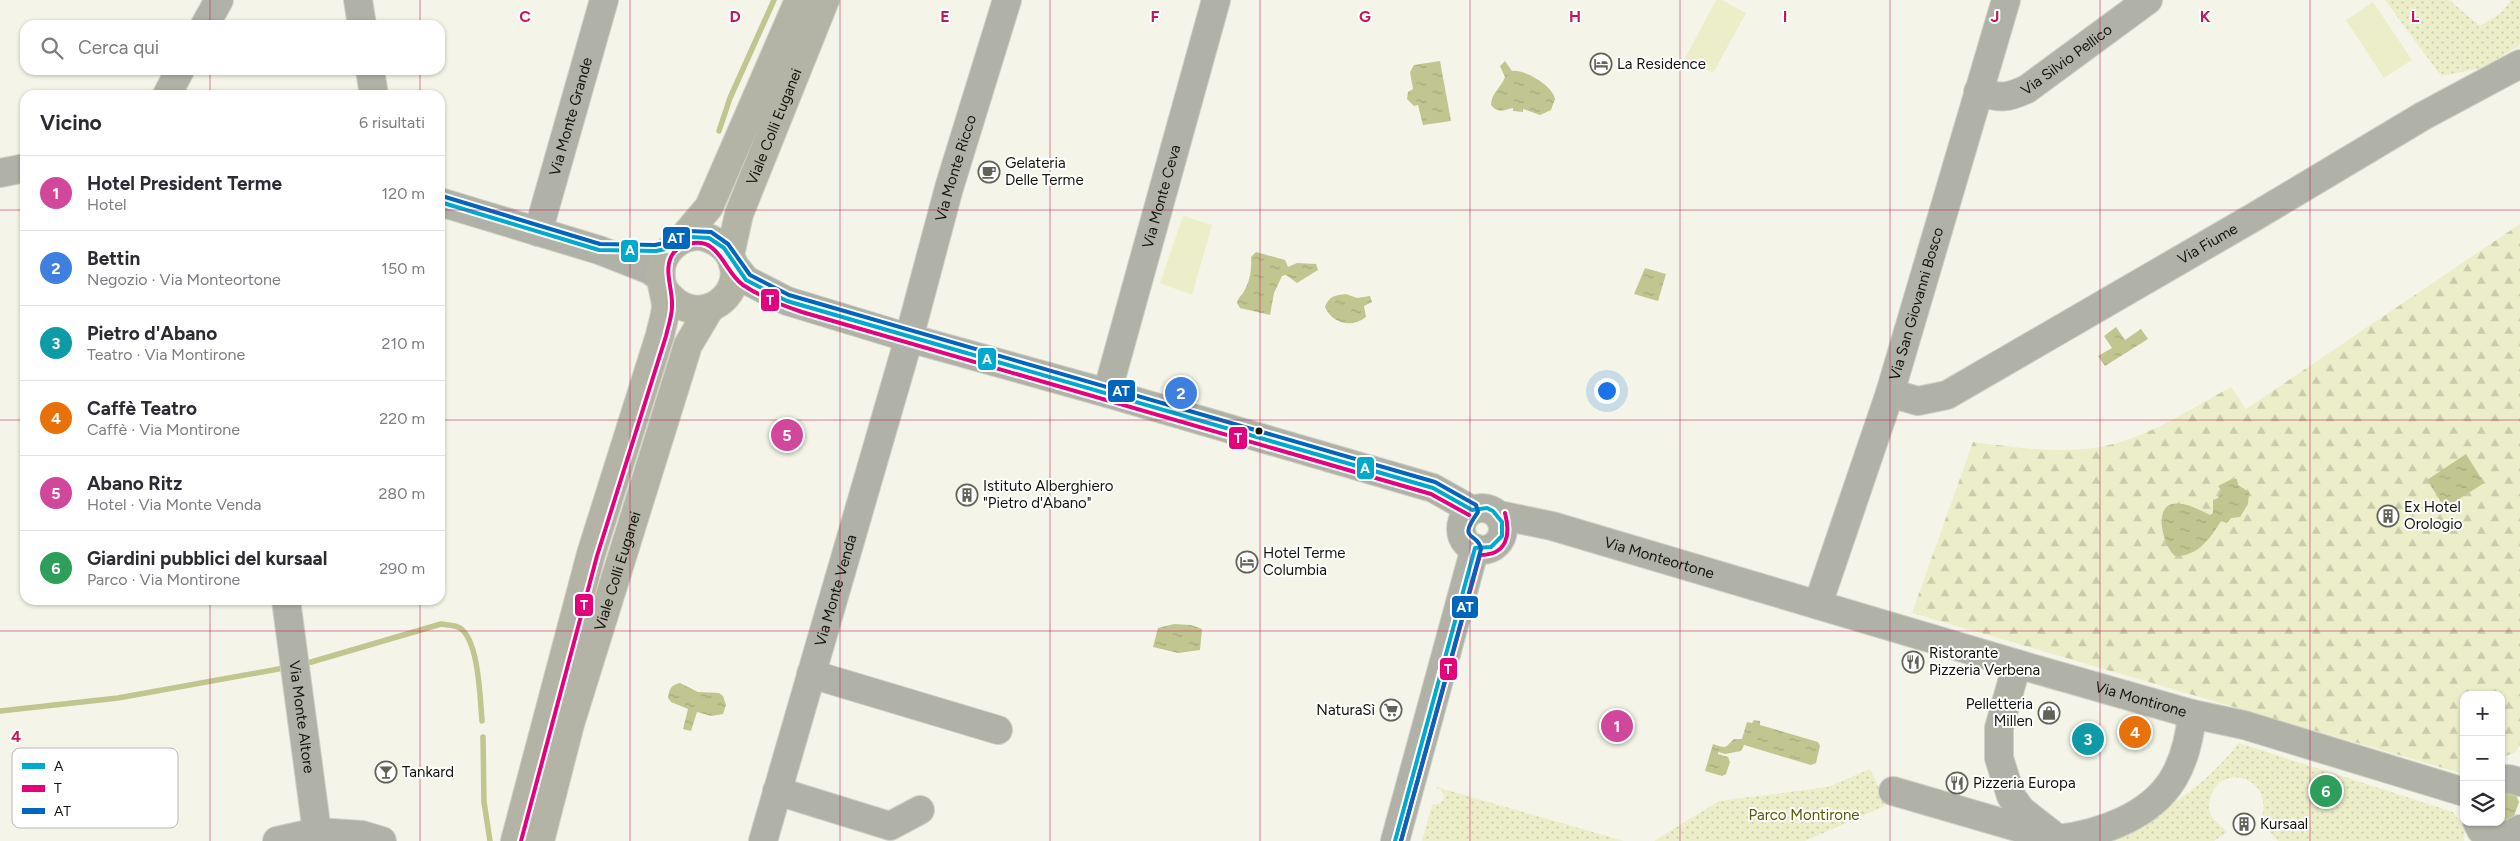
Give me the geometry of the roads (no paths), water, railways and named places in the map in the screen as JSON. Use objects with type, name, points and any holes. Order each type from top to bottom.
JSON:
[{"type":"main road","name":"Viale Colli Euganei","points":[[515,841],[592,554],[660,335],[666,306],[661,267],[676,244],[709,207],[799,0]]},
{"type":"main road","name":"Viale Colli Euganei","points":[[540,841],[570,724],[688,345],[733,284],[731,260],[739,214],[825,0]]},
{"type":"main road","points":[[676,244],[700,236],[709,238],[724,248],[731,260]]},
{"type":"main road","points":[[662,283],[678,305],[700,310],[716,305]]},
{"type":"street","points":[[208,20],[219,0]]},
{"type":"street","points":[[358,0],[361,20]]},
{"type":"street","name":"Via Monte Grande","points":[[538,232],[604,0]]},
{"type":"street","name":"Via Monte Ricco","points":[[909,338],[949,188],[1007,0]]},
{"type":"street","name":"Via Monte Ceva","points":[[1107,392],[1216,0]]},
{"type":"street","name":"Via San Giovanni Bosco","points":[[1818,604],[1890,393],[2006,0]]},
{"type":"street","name":"Via Silvio Pellico","points":[[1978,92],[2002,98],[2011,97],[2027,89],[2148,0]]},
{"type":"street","name":"Via Fiume","points":[[1890,393],[1918,402],[1947,395],[2424,116],[2520,64]]},
{"type":"street","points":[[170,90],[177,75]]},
{"type":"street","points":[[371,75],[373,90]]},
{"type":"street","points":[[0,174],[20,169]]},
{"type":"street","points":[[445,204],[599,250],[650,270],[662,283]]},
{"type":"street","points":[[599,250],[642,252],[676,244]]},
{"type":"street","points":[[731,260],[746,280],[787,301]]},
{"type":"street","points":[[716,305],[747,296],[787,301]]},
{"type":"street","name":"Via Monteortone","points":[[787,301],[909,338],[1107,392],[1434,488],[1472,510],[1486,508],[1499,515],[1552,526],[1818,604]]},
{"type":"street","name":"Via Monte Venda","points":[[764,841],[909,338]]},
{"type":"street","points":[[1472,510],[1466,515],[1461,528],[1466,542],[1475,548],[1485,550],[1498,543],[1503,529],[1499,515]]},
{"type":"street","points":[[1395,841],[1475,548]]},
{"type":"street","name":"Via Montirone","points":[[1818,604],[2460,799]]},
{"type":"street","name":"Via Monte Altore","points":[[287,605],[317,832]]},
{"type":"street","points":[[2017,664],[2000,728],[1999,758],[2012,796],[2021,810],[2058,840]]},
{"type":"street","points":[[811,674],[998,730]]},
{"type":"street","points":[[1893,791],[2058,840],[2080,836],[2117,823],[2153,802],[2164,792],[2180,767],[2192,719]]},
{"type":"street","name":"Via Montirone","points":[[2192,719],[2260,730],[2460,791]]},
{"type":"street","points":[[2505,780],[2520,782]]},
{"type":"street","points":[[777,791],[890,826],[920,810]]},
{"type":"street","points":[[2483,833],[2505,836],[2520,829]]},
{"type":"street","points":[[277,841],[317,832],[362,835],[382,841]]},
{"type":"water","points":[[1440,61],[1451,121],[1423,125],[1418,105],[1414,106],[1407,99],[1408,92],[1413,89],[1410,72],[1414,65]]},
{"type":"water","points":[[1505,61],[1512,71],[1524,73],[1538,79],[1549,89],[1555,99],[1551,110],[1540,115],[1523,109],[1523,112],[1513,111],[1513,108],[1499,110],[1491,105],[1494,94],[1505,77],[1500,66]]},
{"type":"water","points":[[1256,252],[1285,260],[1288,267],[1297,263],[1316,264],[1318,270],[1297,283],[1286,275],[1282,276],[1274,293],[1270,315],[1240,308],[1237,301],[1249,280],[1251,257]]},
{"type":"water","points":[[1645,268],[1666,274],[1658,301],[1634,294]]},
{"type":"water","points":[[1346,294],[1357,298],[1370,296],[1372,302],[1364,306],[1366,317],[1354,323],[1348,323],[1337,320],[1328,313],[1325,307],[1328,300]]},
{"type":"water","points":[[2116,327],[2125,340],[2141,329],[2148,339],[2105,366],[2098,356],[2112,348],[2104,336]]},
{"type":"water","points":[[2466,454],[2484,483],[2445,508],[2427,480]]},
{"type":"water","points":[[2232,479],[2237,479],[2238,485],[2249,492],[2248,504],[2240,517],[2231,518],[2227,523],[2221,521],[2202,546],[2183,556],[2175,556],[2167,545],[2162,528],[2163,513],[2166,507],[2177,503],[2210,515],[2213,513],[2213,500],[2218,498],[2221,490],[2218,486]]},
{"type":"water","points":[[1174,624],[1191,625],[1202,629],[1200,650],[1178,653],[1153,647],[1158,628]]},
{"type":"water","points":[[680,683],[698,692],[719,693],[723,696],[726,705],[723,714],[711,716],[697,712],[691,731],[683,729],[688,709],[671,702],[668,698],[671,688]]},
{"type":"water","points":[[1754,720],[1760,721],[1760,725],[1818,742],[1820,746],[1816,763],[1811,765],[1744,745],[1741,751],[1725,754],[1718,752],[1718,754],[1728,757],[1730,762],[1726,774],[1722,776],[1705,771],[1713,744],[1725,747],[1734,739],[1742,739],[1747,722],[1752,723]]},
{"type":"water","points":[[2505,792],[2515,793],[2519,802],[2514,816],[2505,823]]},
{"type":"waterway","points":[[719,131],[730,98],[774,0]]},
{"type":"waterway","points":[[301,665],[441,624],[456,626],[466,635],[475,657],[482,721]]},
{"type":"waterway","points":[[0,711],[118,698],[284,668]]},
{"type":"waterway","points":[[483,737],[484,802],[490,841]]},
{"type":"place","name":"La Residence","points":[[1601,64]]},
{"type":"place","name":"Gelateria Delle Terme","points":[[989,172]]},
{"type":"place","name":"Bettin","points":[[1181,393]]},
{"type":"place","name":"Abano Ritz","points":[[787,435]]},
{"type":"place","name":"Istituto Alberghiero \"Pietro d'Abano\"","points":[[967,495]]},
{"type":"place","name":"Ex Hotel Orologio","points":[[2388,516]]},
{"type":"place","name":"Hotel Terme Columbia","points":[[1247,562]]},
{"type":"place","name":"Ristorante Pizzeria Verbena","points":[[1913,662]]},
{"type":"place","name":"NaturaSì","points":[[1391,710]]},
{"type":"place","name":"Pelletteria Millen","points":[[2049,713]]},
{"type":"place","name":"Hotel President Terme","points":[[1617,726]]},
{"type":"place","name":"Caffè Teatro","points":[[2135,732]]},
{"type":"place","name":"Pietro d'Abano","points":[[2088,739]]},
{"type":"place","name":"Tankard","points":[[386,772]]},
{"type":"place","name":"Pizzeria Europa","points":[[1957,783]]},
{"type":"place","name":"Giardini pubblici del kursaal","points":[[2326,791]]},
{"type":"place","name":"Kursaal","points":[[2244,824]]},
{"type":"park label","name":"Parco Montirone","points":[[1804,815]]}]
